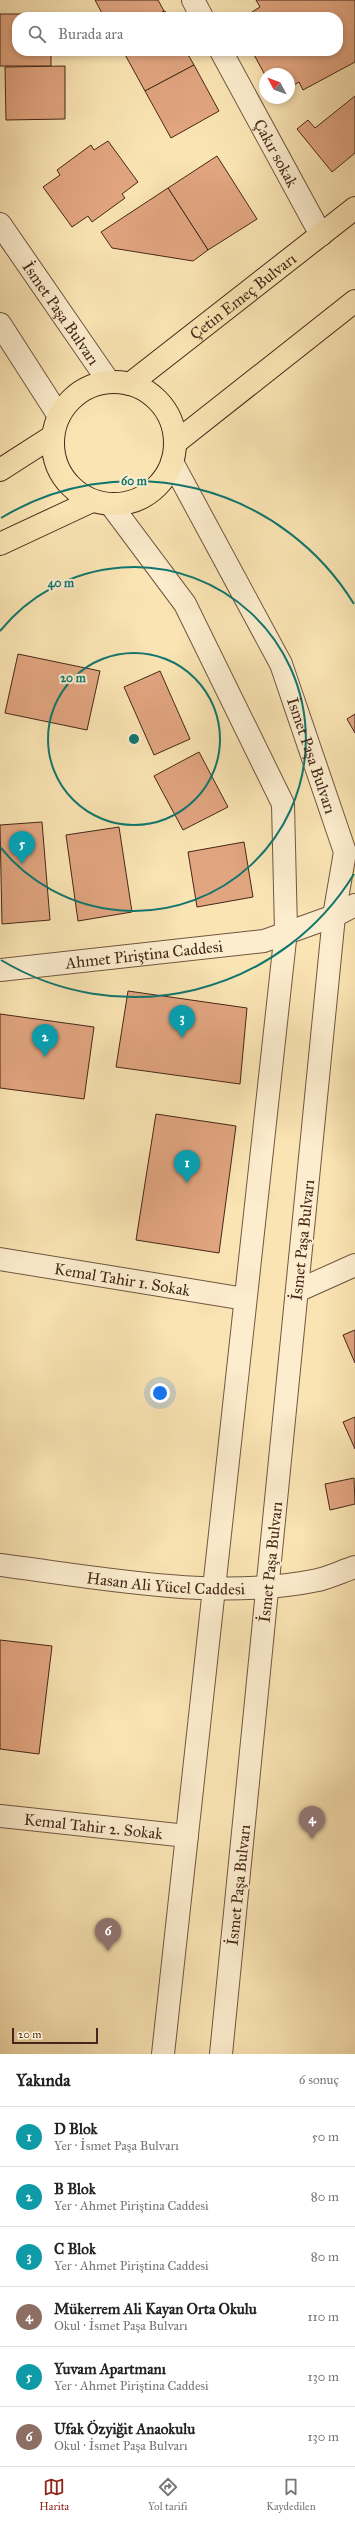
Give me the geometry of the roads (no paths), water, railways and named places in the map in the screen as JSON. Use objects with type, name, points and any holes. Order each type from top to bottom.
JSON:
[{"type":"main road","name":"Çetin Emeç Bulvarı","points":[[119,383],[321,235],[355,208]]},
{"type":"main road","points":[[173,453],[355,301]]},
{"type":"main road","points":[[0,470],[56,426],[71,399],[88,387],[119,383],[148,392],[162,406],[172,423],[173,453],[163,480],[148,494],[130,502],[101,503],[0,544]]},
{"type":"main road","points":[[56,426],[54,456],[61,475],[74,490],[101,503]]},
{"type":"street","points":[[193,0],[199,12]]},
{"type":"street","name":"Çakır sokak","points":[[224,56],[321,235]]},
{"type":"street","name":"İsmet Paşa Bulvarı","points":[[0,224],[119,383]]},
{"type":"street","points":[[0,324],[56,426]]},
{"type":"street","name":"İsmet Paşa Bulvarı","points":[[173,453],[281,664],[345,852],[334,916],[221,2054]]},
{"type":"street","points":[[101,503],[185,604],[283,804],[286,931],[163,2054]]},
{"type":"street","name":"Ahmet Piriştina Caddesi","points":[[0,970],[264,941],[286,931],[334,916],[355,905]]},
{"type":"street","name":"Kemal Tahir 1. Sokak","points":[[0,1259],[245,1299]]},
{"type":"street","points":[[297,1291],[355,1265]]},
{"type":"street","name":"Hasan Ali Yücel Caddesi","points":[[0,1565],[164,1586],[215,1587],[268,1585],[318,1580],[355,1567]]},
{"type":"street","name":"Kemal Tahir 2. Sokak","points":[[0,1816],[188,1836]]},
{"type":"place","name":"Yuvam Apartmanı","points":[[22,864]]},
{"type":"place","name":"C Blok","points":[[182,1038]]},
{"type":"place","name":"B Blok","points":[[45,1057]]},
{"type":"place","name":"D Blok","points":[[187,1183]]},
{"type":"place","name":"Mükerrem Ali Kayan Orta Okulu","points":[[312,1839]]},
{"type":"place","name":"Ufak Özyiğit Anaokulu","points":[[108,1951]]}]
